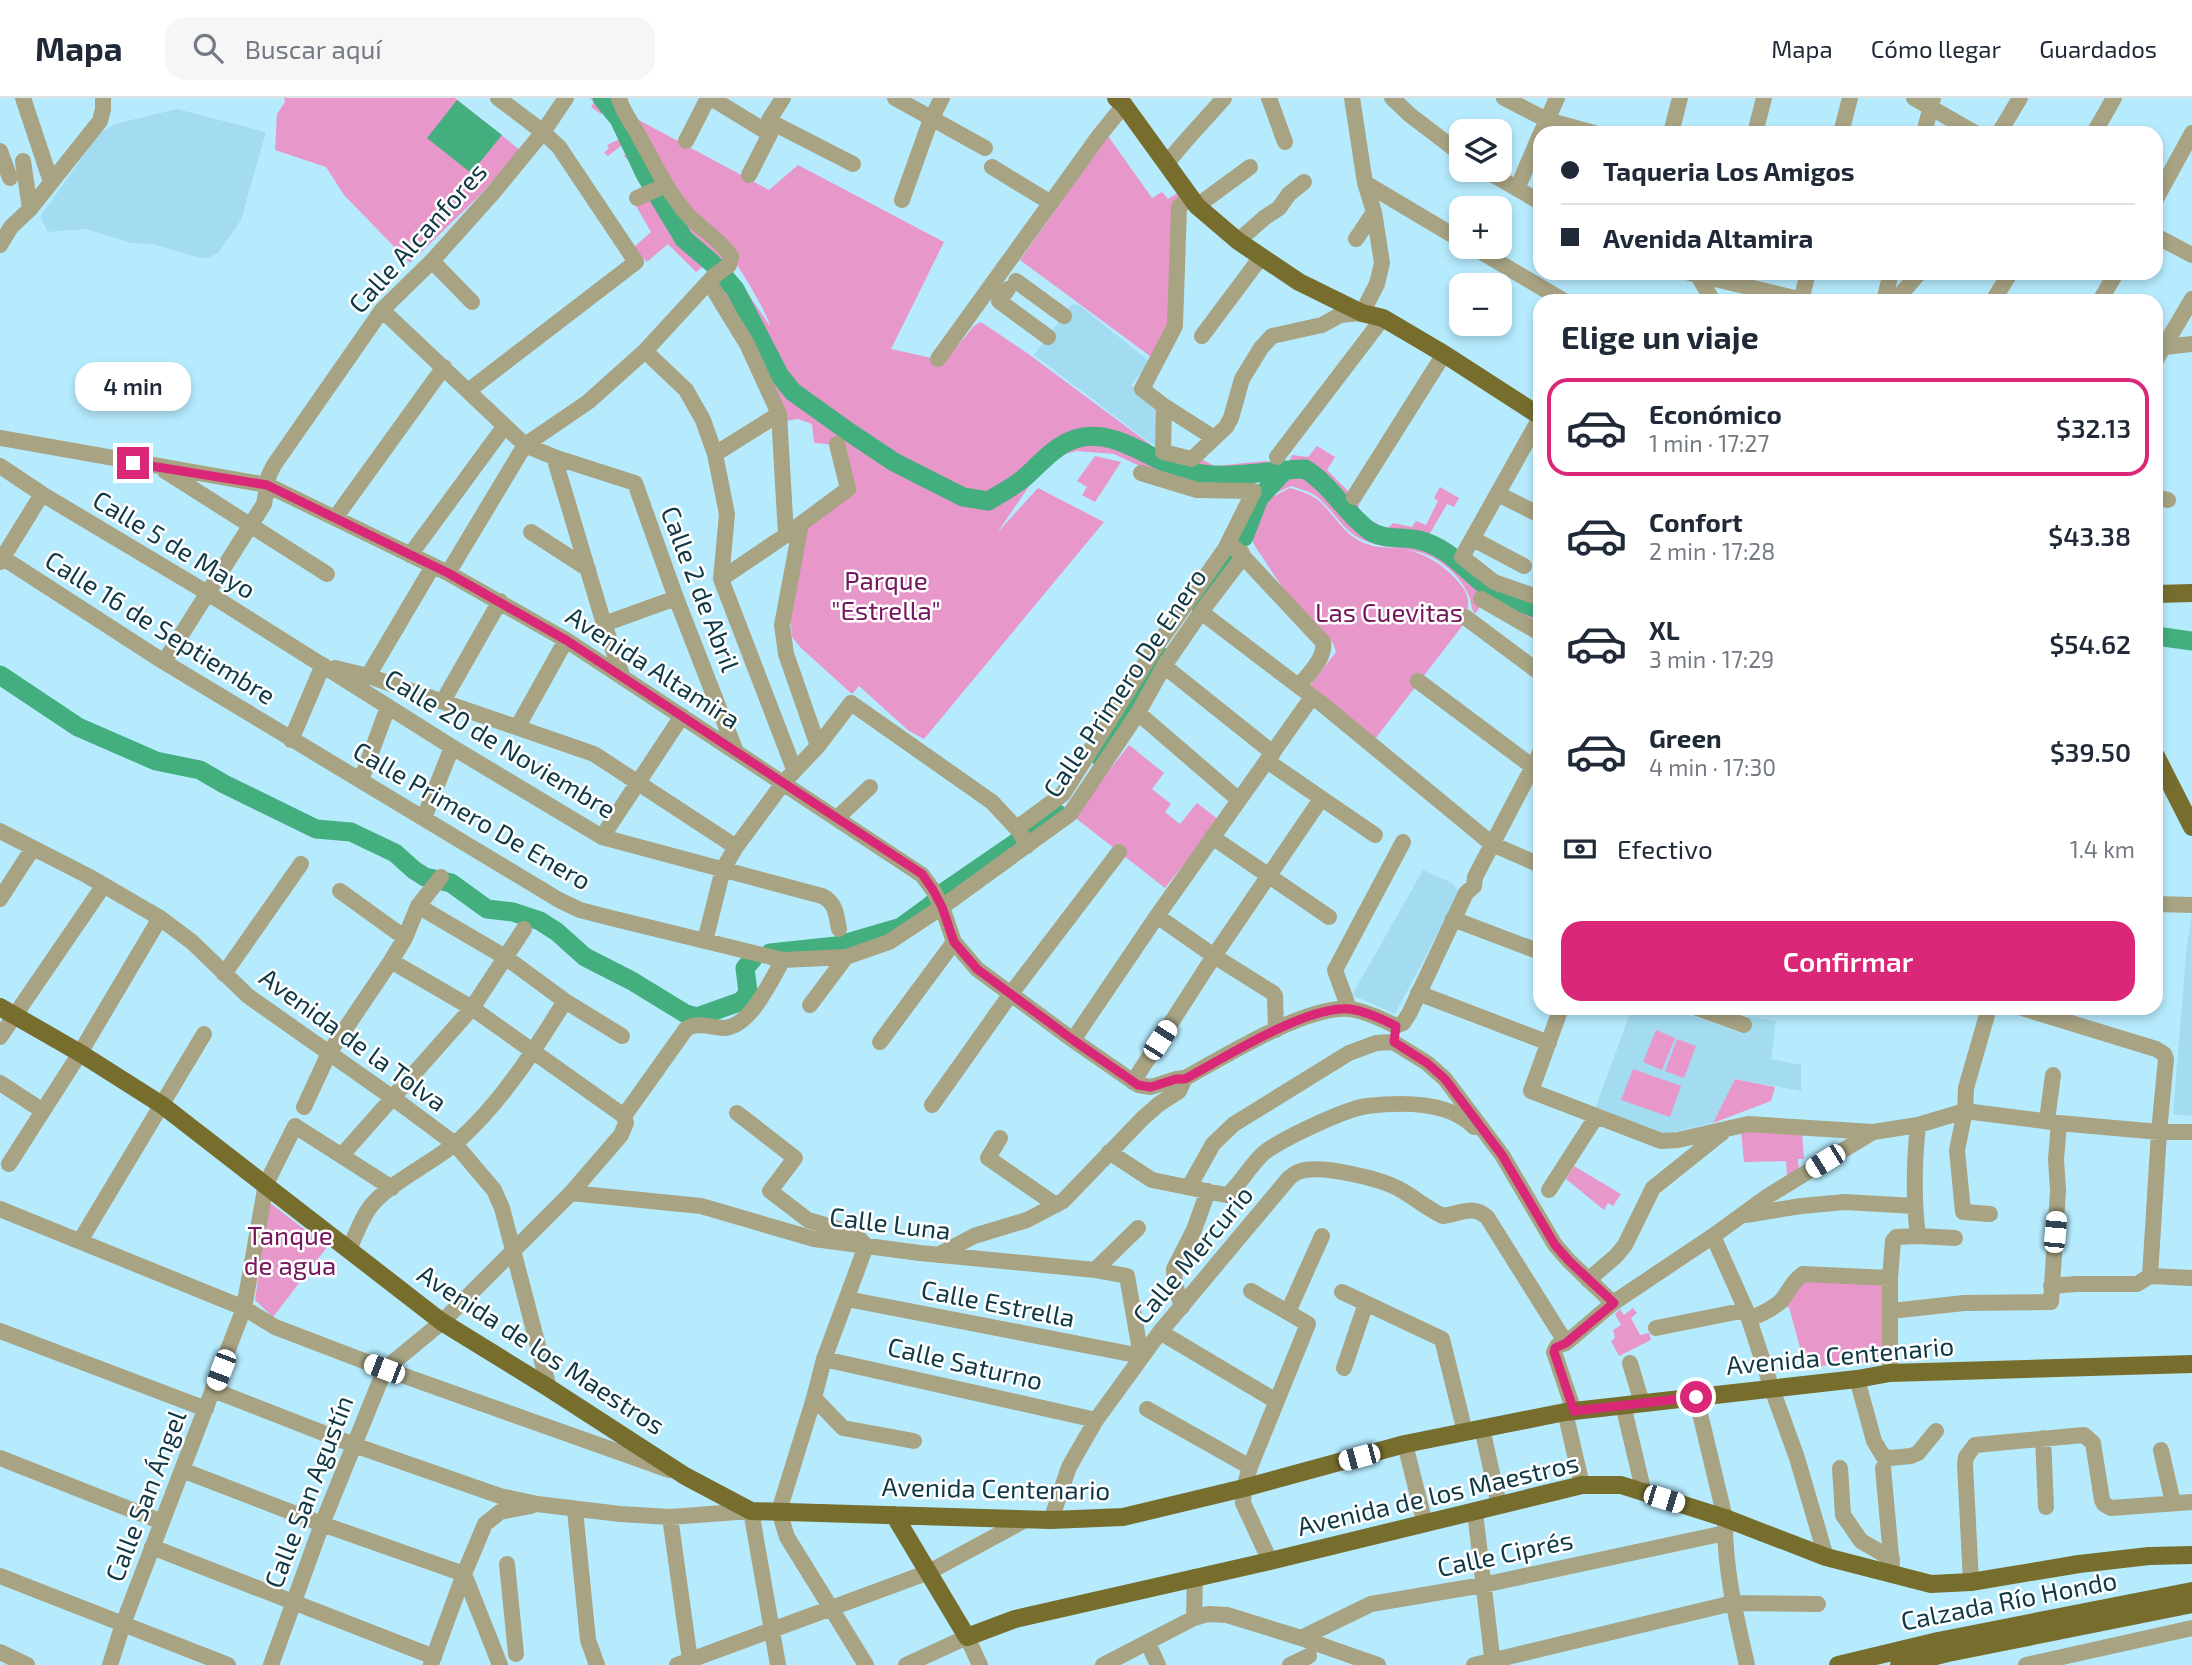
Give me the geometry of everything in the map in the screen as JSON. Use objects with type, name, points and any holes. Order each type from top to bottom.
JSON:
[{"type":"main road","points":[[1120,102],[1194,201],[1238,241],[1300,282],[1362,313],[1383,318],[1533,412]]},
{"type":"main road","points":[[2163,594],[2192,593]]},
{"type":"main road","points":[[2163,768],[2190,816]]},
{"type":"main road","name":"Avenida de los Maestros","points":[[8,1011],[162,1105],[442,1322],[685,1476],[751,1510]]},
{"type":"main road","name":"Avenida Centenario","points":[[751,1510],[1051,1520],[1123,1517],[1244,1488],[1405,1444],[1570,1411],[1890,1373],[2192,1363]]},
{"type":"main road","name":"Avenida de los Maestros","points":[[967,1636],[1016,1619],[1582,1485],[1621,1485],[1725,1525],[1826,1557],[1892,1567],[1931,1584],[1971,1582],[2079,1564],[2149,1556],[2192,1555]]},
{"type":"main road","points":[[894,1515],[967,1636]]},
{"type":"main road","name":"Calzada Río Hondo","points":[[1838,1665],[1938,1641],[2192,1591]]},
{"type":"main road","name":"Calzada Río Hondo","points":[[1899,1665],[2192,1604]]},
{"type":"street","points":[[23,98],[51,182]]},
{"type":"street","points":[[0,245],[11,228],[30,209],[100,121],[103,98]]},
{"type":"street","points":[[468,391],[636,262],[559,148],[543,132],[498,98]]},
{"type":"street","points":[[686,141],[710,98],[772,129],[853,163]]},
{"type":"street","points":[[749,175],[772,129],[769,120],[783,98]]},
{"type":"street","points":[[895,98],[985,148]]},
{"type":"street","points":[[902,200],[931,119],[942,98]]},
{"type":"street","points":[[1167,163],[1224,98]]},
{"type":"street","points":[[1269,98],[1285,142]]},
{"type":"street","points":[[1164,406],[1163,452],[1192,459],[1227,427],[1242,379],[1261,348],[1272,336],[1322,324],[1340,315],[1362,313],[1373,294],[1382,262],[1374,212],[1365,183],[1352,98]]},
{"type":"street","points":[[1504,98],[1539,126]]},
{"type":"street","points":[[1544,126],[1557,98]]},
{"type":"street","points":[[1673,126],[1680,98]]},
{"type":"street","points":[[1757,126],[1764,98]]},
{"type":"street","points":[[1843,126],[1850,98]]},
{"type":"street","points":[[1914,98],[1932,103],[1965,126]]},
{"type":"street","points":[[2003,126],[2020,98]]},
{"type":"street","points":[[2098,126],[2114,98]]},
{"type":"street","name":"Calle Alcanfores","points":[[164,662],[264,504],[274,465],[382,310],[432,261],[492,194],[543,132],[564,99]]},
{"type":"street","points":[[448,573],[526,445],[588,402],[645,351],[712,279],[729,265],[731,256],[722,244],[688,215],[653,191],[638,133],[622,110],[628,101]]},
{"type":"street","points":[[938,359],[1033,310],[1006,267],[1120,102]]},
{"type":"street","points":[[1403,102],[1449,143]]},
{"type":"street","points":[[1926,126],[1932,103]]},
{"type":"street","points":[[2163,186],[2192,133]]},
{"type":"street","points":[[0,151],[10,178]]},
{"type":"street","points":[[1517,189],[1533,152]]},
{"type":"street","points":[[23,162],[30,209]]},
{"type":"street","points":[[992,167],[1051,204]]},
{"type":"street","points":[[1214,438],[1164,406],[1142,388],[1175,326],[1179,207],[1194,201],[1250,167]]},
{"type":"street","points":[[1238,241],[1279,208],[1289,194],[1304,182]]},
{"type":"street","points":[[1505,182],[1533,198]]},
{"type":"street","points":[[1365,183],[1449,233]]},
{"type":"street","points":[[1356,239],[1374,212]]},
{"type":"street","points":[[2163,240],[2192,255]]},
{"type":"street","points":[[1492,259],[1552,294]]},
{"type":"street","points":[[1202,336],[1255,265],[1264,260]]},
{"type":"street","points":[[432,261],[472,302]]},
{"type":"street","points":[[712,279],[747,344],[779,414],[786,535]]},
{"type":"street","points":[[1733,280],[1783,294]]},
{"type":"street","points":[[1901,294],[1913,280]]},
{"type":"street","points":[[2163,344],[2192,299]]},
{"type":"street","points":[[382,310],[504,427],[526,445],[554,457],[623,678]]},
{"type":"street","points":[[1277,457],[1383,318]]},
{"type":"street","points":[[2163,351],[2192,344]]},
{"type":"street","points":[[645,351],[686,390],[703,420],[715,454],[727,514],[721,579],[794,769]]},
{"type":"street","points":[[1354,497],[1444,354]]},
{"type":"street","points":[[335,518],[444,367]]},
{"type":"street","points":[[715,454],[779,414]]},
{"type":"street","points":[[410,555],[504,427]]},
{"type":"street","points":[[1533,430],[1462,557],[1494,582],[1533,596]]},
{"type":"street","name":"Avenida Altamira","points":[[0,438],[267,485],[500,601],[566,640],[922,874],[942,907],[954,942],[977,969],[1133,1082]]},
{"type":"street","points":[[721,579],[848,489],[837,444]]},
{"type":"street","name":"Calle 2 de Abril","points":[[554,457],[635,483],[736,752]]},
{"type":"street","name":"Calle 5 de Mayo","points":[[0,466],[323,665]]},
{"type":"street","points":[[160,467],[327,574]]},
{"type":"street","points":[[705,941],[723,869],[736,847],[783,782],[818,746],[851,703],[992,802],[1022,837],[1063,794],[1153,651],[1233,546],[1254,491],[1197,490],[1141,472]]},
{"type":"street","points":[[1,560],[42,494]]},
{"type":"street","points":[[1498,494],[1533,512]]},
{"type":"street","points":[[801,524],[782,625],[786,654],[818,746]]},
{"type":"street","points":[[531,532],[588,569]]},
{"type":"street","points":[[1473,539],[1524,566]]},
{"type":"street","points":[[1233,546],[1323,642],[1324,650],[1321,656],[1299,686]]},
{"type":"street","name":"Calle Primero De Enero","points":[[291,740],[569,905],[611,918],[783,960],[846,957],[889,942],[942,907],[1022,837],[1070,814],[1138,713],[1164,666],[1242,558],[1233,546]]},
{"type":"street","name":"Calle 16 de Septiembre","points":[[1,560],[291,740]]},
{"type":"street","points":[[368,676],[433,566]]},
{"type":"street","points":[[604,624],[676,598]]},
{"type":"street","points":[[1481,599],[1533,629]]},
{"type":"street","points":[[443,701],[500,601]]},
{"type":"street","points":[[1201,612],[1299,686],[1492,844],[1533,861]]},
{"type":"street","points":[[1465,617],[1533,668]]},
{"type":"street","points":[[518,726],[566,640]]},
{"type":"street","points":[[291,740],[323,665],[368,676],[594,754],[736,847]]},
{"type":"street","name":"Calle 20 de Noviembre","points":[[323,665],[452,747],[602,837],[822,896],[830,900],[835,907],[839,929]]},
{"type":"street","points":[[1164,666],[1321,799],[1375,835]]},
{"type":"street","points":[[1418,681],[1533,758]]},
{"type":"street","points":[[1073,1040],[1312,697]]},
{"type":"street","points":[[361,780],[388,707]]},
{"type":"street","points":[[1138,713],[1239,800]]},
{"type":"street","points":[[602,837],[682,716]]},
{"type":"street","points":[[424,818],[452,747]]},
{"type":"street","points":[[1189,1187],[1216,1140],[1234,1124],[1349,1054],[1395,1034],[1406,1020],[1466,892],[1474,886],[1475,877],[1533,766]]},
{"type":"street","points":[[837,818],[870,787]]},
{"type":"street","points":[[1521,792],[1533,789]]},
{"type":"street","points":[[1321,799],[1214,956],[1133,1082],[1143,1087],[1151,1087],[1185,1079],[1276,1030],[1314,1014],[1332,1009],[1349,1009],[1395,1034],[1445,1079],[1502,1155],[1555,1245],[1614,1303]]},
{"type":"street","name":"Avenida de la Tolva","points":[[0,831],[104,885],[160,918],[192,942],[248,996],[455,1144],[494,1190],[502,1208],[550,1388]]},
{"type":"street","points":[[1212,837],[1329,918]]},
{"type":"street","points":[[1349,1009],[1335,970],[1403,842]]},
{"type":"street","points":[[0,899],[33,848]]},
{"type":"street","points":[[932,1105],[1010,995],[1119,852]]},
{"type":"street","points":[[224,974],[301,864]]},
{"type":"street","points":[[304,1107],[329,1053],[405,938],[418,906],[437,883]]},
{"type":"street","points":[[0,1037],[8,1011],[104,885]]},
{"type":"street","points":[[340,891],[405,938]]},
{"type":"street","points":[[2163,904],[2192,905]]},
{"type":"street","points":[[418,906],[526,970],[565,1001],[622,1036]]},
{"type":"street","points":[[1157,916],[1273,993],[1276,1030]]},
{"type":"street","points":[[9,1164],[80,1053],[160,918]]},
{"type":"street","points":[[1453,919],[1533,949]]},
{"type":"street","points":[[392,1188],[342,1155],[472,1008],[524,929]]},
{"type":"street","points":[[880,1042],[954,942]]},
{"type":"street","points":[[810,1005],[846,957]]},
{"type":"street","name":"Calle San Agustín","points":[[271,1665],[321,1524],[384,1369],[442,1322],[571,1194],[621,1135],[626,1123],[624,1116],[685,1029],[691,1025],[727,1028],[740,1024],[750,1014],[783,960]]},
{"type":"street","points":[[391,961],[472,1008],[624,1116]]},
{"type":"street","points":[[1418,993],[1549,1042]]},
{"type":"street","points":[[349,1249],[368,1209],[392,1188],[455,1144],[474,1126],[533,1053],[565,1001]]},
{"type":"street","points":[[1559,1015],[1531,1091],[1661,1141],[1678,1140],[1748,1124],[1849,1138]]},
{"type":"street","points":[[1716,1015],[1744,1025]]},
{"type":"street","points":[[1987,1015],[1966,1088],[1965,1111],[1957,1150],[1963,1212],[1990,1214]]},
{"type":"street","points":[[2045,1015],[2161,1051],[2166,1059],[2150,1276]]},
{"type":"street","points":[[80,1241],[204,1034]]},
{"type":"street","points":[[1891,1311],[1964,1303],[2051,1302],[2058,1191],[2053,1075]]},
{"type":"street","points":[[938,1255],[974,1236],[1027,1220],[1056,1205],[1072,1193],[1151,1110],[1179,1091],[1185,1079]]},
{"type":"street","points":[[0,1083],[43,1111]]},
{"type":"street","points":[[1109,1152],[1152,1180],[1226,1195],[1230,1194],[1248,1168],[1270,1149],[1315,1125],[1365,1106],[1410,1104],[1445,1109],[1467,1119],[1502,1155]]},
{"type":"street","points":[[1582,1485],[1570,1411],[1554,1352],[1557,1346],[1566,1343],[1614,1303],[1849,1138],[1918,1125],[1965,1111],[2159,1132],[2192,1132]]},
{"type":"street","points":[[737,1113],[795,1158],[770,1191],[808,1220],[855,1234],[866,1245],[824,1359],[779,1511],[787,1538],[866,1665]]},
{"type":"street","points":[[1549,1190],[1596,1117]]},
{"type":"street","points":[[1918,1125],[1914,1168],[1914,1206],[1918,1236]]},
{"type":"street","name":"Calle San Ángel","points":[[110,1665],[123,1624],[244,1308],[266,1184],[295,1126],[342,1155]]},
{"type":"street","points":[[1588,1280],[1625,1245],[1653,1188],[1725,1130]]},
{"type":"street","points":[[1000,1138],[988,1158],[1056,1205]]},
{"type":"street","name":"Calle Mercurio","points":[[1051,1520],[1069,1466],[1096,1420],[1141,1356],[1289,1178],[1300,1171],[1363,1176],[1400,1189],[1443,1216],[1469,1209],[1487,1217],[1566,1343]]},
{"type":"street","points":[[1182,1307],[1175,1284],[1174,1269],[1194,1230],[1208,1191]]},
{"type":"street","name":"Calle Luna","points":[[571,1194],[701,1206],[814,1239],[938,1255],[1095,1270],[1127,1276],[1141,1356]]},
{"type":"street","points":[[1740,1216],[1845,1202],[1914,1206]]},
{"type":"street","points":[[0,1209],[244,1308],[275,1327],[384,1369],[685,1476]]},
{"type":"street","points":[[1095,1270],[1138,1228]]},
{"type":"street","points":[[1288,1312],[1322,1236]]},
{"type":"street","points":[[1713,1236],[1748,1315],[1797,1458],[1826,1557]]},
{"type":"street","points":[[1890,1373],[1890,1278],[1893,1241],[1896,1237],[1955,1238]]},
{"type":"street","points":[[1656,1328],[1769,1310],[1780,1302],[1796,1278],[1803,1274],[1890,1278]]},
{"type":"street","points":[[2051,1286],[2137,1284],[2150,1276],[2192,1278]]},
{"type":"street","points":[[1251,1292],[1308,1324],[1244,1488],[1243,1503],[1270,1561]]},
{"type":"street","points":[[1342,1292],[1442,1339],[1499,1505]]},
{"type":"street","name":"Calle Estrella","points":[[847,1299],[1141,1356]]},
{"type":"street","points":[[1344,1368],[1366,1303]]},
{"type":"street","points":[[0,1331],[206,1409]]},
{"type":"street","points":[[1160,1332],[1276,1401]]},
{"type":"street","name":"Calle Saturno","points":[[824,1359],[1096,1420]]},
{"type":"street","points":[[1630,1363],[1642,1403]]},
{"type":"street","points":[[1857,1379],[1874,1441],[1883,1456],[1911,1456],[1918,1452],[1936,1431]]},
{"type":"street","points":[[213,1390],[354,1445],[500,1496],[575,1510],[670,1517],[751,1510],[778,1665]]},
{"type":"street","points":[[1696,1397],[1725,1525],[1733,1603],[1747,1665]]},
{"type":"street","points":[[814,1398],[843,1428],[914,1441]]},
{"type":"street","points":[[1623,1405],[1644,1493]]},
{"type":"street","points":[[1147,1409],[1250,1467]]},
{"type":"street","points":[[1971,1582],[1966,1457],[1975,1445],[2080,1434],[2093,1443],[2102,1500],[2110,1508],[2192,1502]]},
{"type":"street","points":[[2043,1438],[2046,1507]]},
{"type":"street","points":[[1405,1444],[1426,1524]]},
{"type":"street","points":[[2161,1450],[2173,1503]]},
{"type":"street","points":[[0,1458],[162,1522]]},
{"type":"street","points":[[1840,1468],[1843,1515],[1861,1541],[1892,1567]]},
{"type":"street","points":[[1883,1468],[1892,1567]]},
{"type":"street","points":[[183,1470],[321,1524],[464,1574],[499,1663],[523,1652],[507,1563]]},
{"type":"street","points":[[152,1547],[292,1601],[432,1661],[485,1524],[500,1512],[537,1504]]},
{"type":"street","points":[[575,1510],[587,1640],[597,1665]]},
{"type":"street","points":[[1475,1512],[1493,1662]]},
{"type":"street","points":[[670,1517],[684,1662],[929,1572],[1027,1519]]},
{"type":"street","name":"Calle Ciprés","points":[[1301,1638],[1371,1604],[1483,1585],[1725,1525]]},
{"type":"street","points":[[0,1576],[228,1665]]},
{"type":"street","points":[[1194,1618],[1195,1577]]},
{"type":"street","points":[[1474,1665],[1733,1603],[1818,1604]]},
{"type":"street","points":[[1103,1665],[1194,1618],[1208,1614],[1227,1615],[1378,1665]]},
{"type":"street","points":[[2026,1665],[2192,1628]]},
{"type":"street","points":[[967,1636],[980,1665]]},
{"type":"street","name":"Avenida de los Maestros","points":[[906,1665],[967,1636]]},
{"type":"street","points":[[1148,1643],[1158,1665]]},
{"type":"street","points":[[180,1665],[186,1649]]},
{"type":"street","points":[[0,1652],[27,1665]]},
{"type":"street","points":[[1290,1665],[1309,1656]]},
{"type":"shaded area","points":[[457,100],[502,135],[471,173],[427,138]]},
{"type":"shaded area","points":[[177,109],[266,132],[241,220],[218,253],[208,258],[196,257],[153,244],[131,243],[86,229],[48,232],[40,217],[98,135],[115,124]]},
{"type":"shaded area","points":[[1072,304],[1079,305],[1150,362],[1131,385],[1161,409],[1160,448],[1034,355]]},
{"type":"shaded area","points":[[1423,870],[1452,883],[1458,890],[1395,1014],[1352,995]]},
{"type":"shaded area","points":[[2192,913],[2192,1116],[2173,1114]]},
{"type":"shaded area","points":[[1629,1015],[1690,1015],[1741,1033],[1747,1017],[1776,1021],[1771,1059],[1801,1065],[1801,1091],[1736,1079],[1713,1123],[1664,1134],[1595,1109]]},
{"type":"green space","points":[[284,98],[455,98],[520,150],[482,193],[410,263],[344,195],[326,167],[275,150],[277,114],[285,102]]},
{"type":"green space","points":[[590,98],[616,98],[628,131],[682,220],[716,247],[770,326],[734,260],[721,243],[685,211],[622,111],[769,190],[798,165],[944,242],[891,349],[945,361],[974,326],[981,322],[1151,445],[1148,451],[1170,459],[1201,459],[1215,466],[1265,461],[1288,465],[1292,455],[1308,457],[1317,446],[1335,457],[1327,470],[1359,502],[1358,514],[1387,529],[1393,523],[1412,527],[1416,521],[1426,525],[1438,501],[1434,498],[1440,487],[1459,498],[1454,507],[1447,504],[1429,535],[1434,539],[1435,551],[1493,594],[1533,611],[1533,622],[1510,610],[1499,614],[1481,605],[1475,614],[1466,590],[1451,571],[1434,558],[1404,549],[1431,559],[1454,577],[1466,594],[1467,611],[1463,625],[1375,739],[1310,686],[1336,652],[1333,643],[1288,596],[1253,543],[1253,532],[1259,515],[1252,531],[1251,543],[1246,537],[1261,499],[1284,474],[1200,486],[1142,467],[1114,454],[1077,451],[1065,454],[1048,466],[1030,485],[997,533],[1038,488],[1104,522],[924,739],[909,731],[859,686],[852,694],[792,637],[788,593],[801,524],[848,489],[837,445],[814,443],[812,424],[798,419],[779,422],[779,414],[747,344],[709,282],[709,274],[704,266],[696,272],[668,244],[647,262],[633,248],[651,232],[636,206],[648,199],[650,193],[633,157],[627,159],[624,156],[626,153],[622,145],[608,156],[604,153],[609,148],[607,145],[622,138],[620,132],[623,130],[622,126],[619,127],[615,122],[617,118],[606,109],[601,114],[591,107],[594,102]],"holes":[[[1291,486],[1317,497],[1354,535],[1365,541],[1401,549],[1372,545],[1352,536],[1316,499],[1290,488],[1270,498],[1259,513],[1268,497]]]},
{"type":"green space","points":[[1108,136],[1152,198],[1162,192],[1168,199],[1179,192],[1181,197],[1170,326],[1154,359],[1020,260]]},
{"type":"green space","points":[[1095,456],[1121,462],[1095,502],[1082,495],[1087,487],[1077,481]]},
{"type":"green space","points":[[1129,745],[1164,773],[1152,789],[1171,804],[1165,812],[1180,824],[1197,803],[1219,820],[1165,888],[1073,816]]},
{"type":"green space","points":[[1656,1030],[1675,1038],[1662,1070],[1643,1062]]},
{"type":"green space","points":[[1677,1039],[1696,1046],[1684,1078],[1665,1071]]},
{"type":"green space","points":[[1633,1069],[1681,1086],[1670,1117],[1621,1100]]},
{"type":"green space","points":[[1735,1079],[1775,1087],[1771,1101],[1713,1123]]},
{"type":"green space","points":[[1741,1131],[1802,1132],[1804,1159],[1798,1159],[1799,1171],[1787,1176],[1786,1161],[1744,1162]]},
{"type":"green space","points":[[1574,1166],[1621,1194],[1613,1206],[1608,1203],[1604,1210],[1566,1179]]},
{"type":"green space","name":"Tanque de agua","points":[[269,1202],[327,1247],[273,1317],[255,1300]]},
{"type":"green space","points":[[1804,1280],[1883,1283],[1885,1361],[1805,1367],[1789,1307],[1781,1309]]},
{"type":"green space","points":[[1633,1308],[1637,1313],[1631,1318],[1640,1335],[1649,1333],[1651,1340],[1619,1356],[1611,1341],[1615,1338],[1613,1330],[1621,1325],[1615,1314],[1620,1309],[1624,1315]]},
{"type":"waterway","points":[[602,98],[619,119],[645,174],[684,239],[712,263],[735,289],[780,376],[793,392],[894,462],[963,497],[988,501],[1020,481],[1060,446],[1090,436],[1119,441],[1173,467],[1201,474],[1231,475],[1305,469],[1322,482],[1359,522],[1373,533],[1429,543],[1453,557],[1495,591],[1533,607]]},
{"type":"waterway","points":[[1244,537],[1259,498],[1285,470]]},
{"type":"waterway","points":[[1199,604],[1233,555]]},
{"type":"waterway","points":[[2163,637],[2192,641]]},
{"type":"waterway","points":[[1100,757],[1162,657]]},
{"type":"waterway","points":[[0,675],[78,727],[156,761],[200,770],[316,829],[351,832],[395,853],[425,877],[451,883],[487,909],[513,912],[540,921],[585,957],[632,981],[686,1014],[697,1017],[742,1001],[748,992],[745,968],[753,959]]},
{"type":"waterway","points":[[770,953],[836,946],[901,927],[944,892],[1058,814]]},
{"type":"route","points":[[133,463],[267,485],[448,573],[566,640],[922,874],[942,907],[954,942],[977,969],[1138,1085],[1147,1088],[1185,1079],[1287,1024],[1325,1011],[1355,1010],[1396,1026],[1394,1042],[1427,1063],[1445,1079],[1502,1155],[1555,1245],[1614,1303],[1566,1343],[1555,1348],[1554,1352],[1574,1411],[1696,1397]]},
{"type":"park label","name":"Parque \"Estrella\"","points":[[886,596]]},
{"type":"park label","name":"Las Cuevitas","points":[[1389,613]]}]
